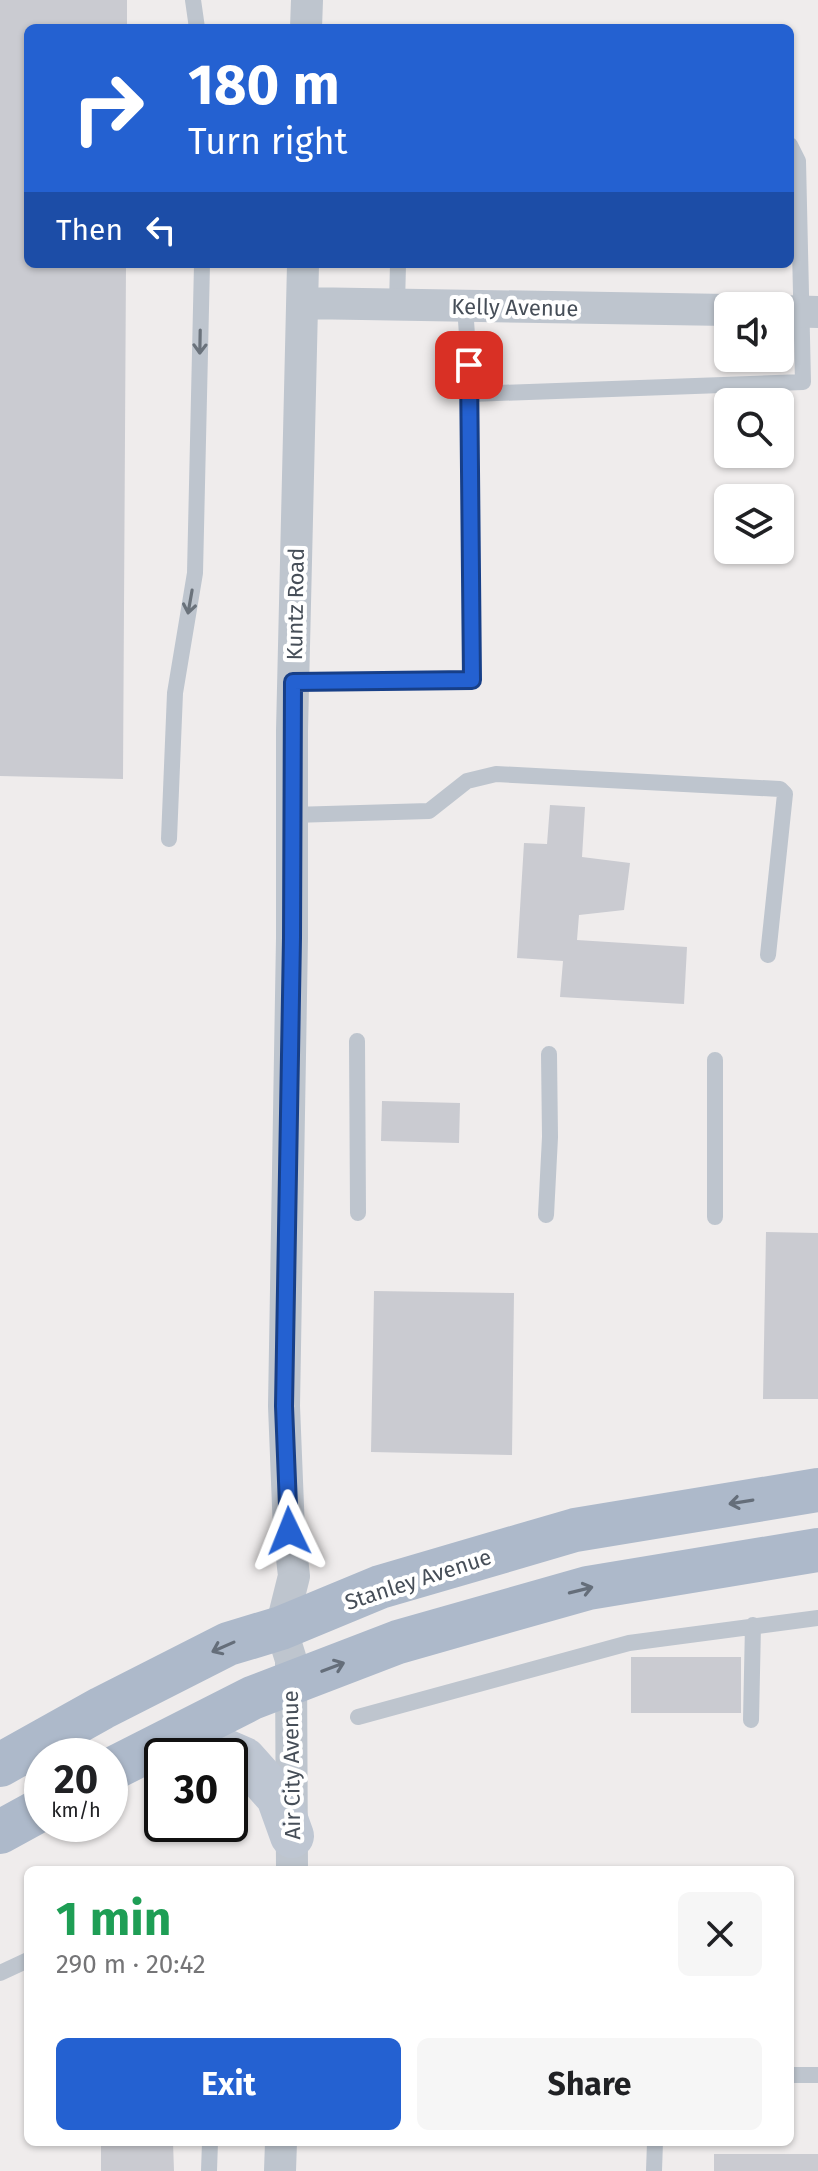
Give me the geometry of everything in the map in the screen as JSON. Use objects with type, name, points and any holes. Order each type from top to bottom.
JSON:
[{"type":"main road","name":"Stanley Avenue","points":[[128,1761],[252,1698],[288,1657],[380,1587],[575,1530],[818,1490]]},
{"type":"main road","name":"Stanley Avenue","points":[[0,1765],[102,1708],[228,1644],[288,1657],[398,1642],[588,1588],[818,1550]]},
{"type":"main road","points":[[128,1763],[174,1749],[214,1746],[244,1759],[278,1797],[292,1853]]},
{"type":"main road","points":[[0,1832],[24,1819]]},
{"type":"street","points":[[306,24],[307,0]]},
{"type":"street","name":"Kuntz Road","points":[[288,1657],[294,1576],[284,1406],[293,682],[303,268]]},
{"type":"street","name":"Kelly Avenue","points":[[303,303],[714,310]]},
{"type":"street","name":"Air City Avenue","points":[[288,1657],[292,1853]]},
{"type":"street","points":[[280,2171],[281,2146]]},
{"type":"lane","points":[[193,0],[196,24]]},
{"type":"lane","points":[[471,394],[803,382],[798,161],[794,153]]},
{"type":"lane","points":[[169,839],[175,693],[195,573],[202,268]]},
{"type":"lane","points":[[397,305],[398,268]]},
{"type":"lane","points":[[293,682],[472,680],[471,394],[465,306]]},
{"type":"lane","points":[[292,815],[429,811],[467,781],[496,774],[780,789],[785,794],[768,955]]},
{"type":"lane","points":[[357,1041],[358,1213]]},
{"type":"lane","points":[[546,1215],[550,1137],[549,1054]]},
{"type":"lane","points":[[715,1060],[715,1217]]},
{"type":"lane","points":[[358,1717],[629,1643],[818,1618]]},
{"type":"lane","points":[[751,1720],[753,1625]]},
{"type":"lane","points":[[0,1973],[24,1962]]},
{"type":"lane","points":[[794,2075],[818,2075]]},
{"type":"lane","points":[[209,2171],[210,2146]]},
{"type":"lane","points":[[654,2171],[655,2146]]},
{"type":"building","points":[[0,0],[127,0],[127,24],[24,24],[24,268],[126,268],[123,779],[0,776]]},
{"type":"building","points":[[550,805],[585,807],[582,857],[630,863],[624,910],[579,915],[577,940],[687,947],[684,1004],[560,997],[563,961],[517,958],[524,843],[547,844]]},
{"type":"building","points":[[382,1101],[460,1103],[459,1143],[381,1141]]},
{"type":"building","points":[[766,1232],[818,1233],[818,1399],[763,1399]]},
{"type":"building","points":[[374,1291],[514,1293],[512,1455],[371,1452]]},
{"type":"building","points":[[631,1657],[741,1657],[741,1713],[631,1713]]},
{"type":"building","points":[[101,2146],[173,2146],[174,2171],[101,2171]]},
{"type":"building","points":[[714,2154],[818,2154],[818,2171],[714,2171]]},
{"type":"route","points":[[289,1531],[284,1406],[293,682],[472,680],[469,365]]}]
